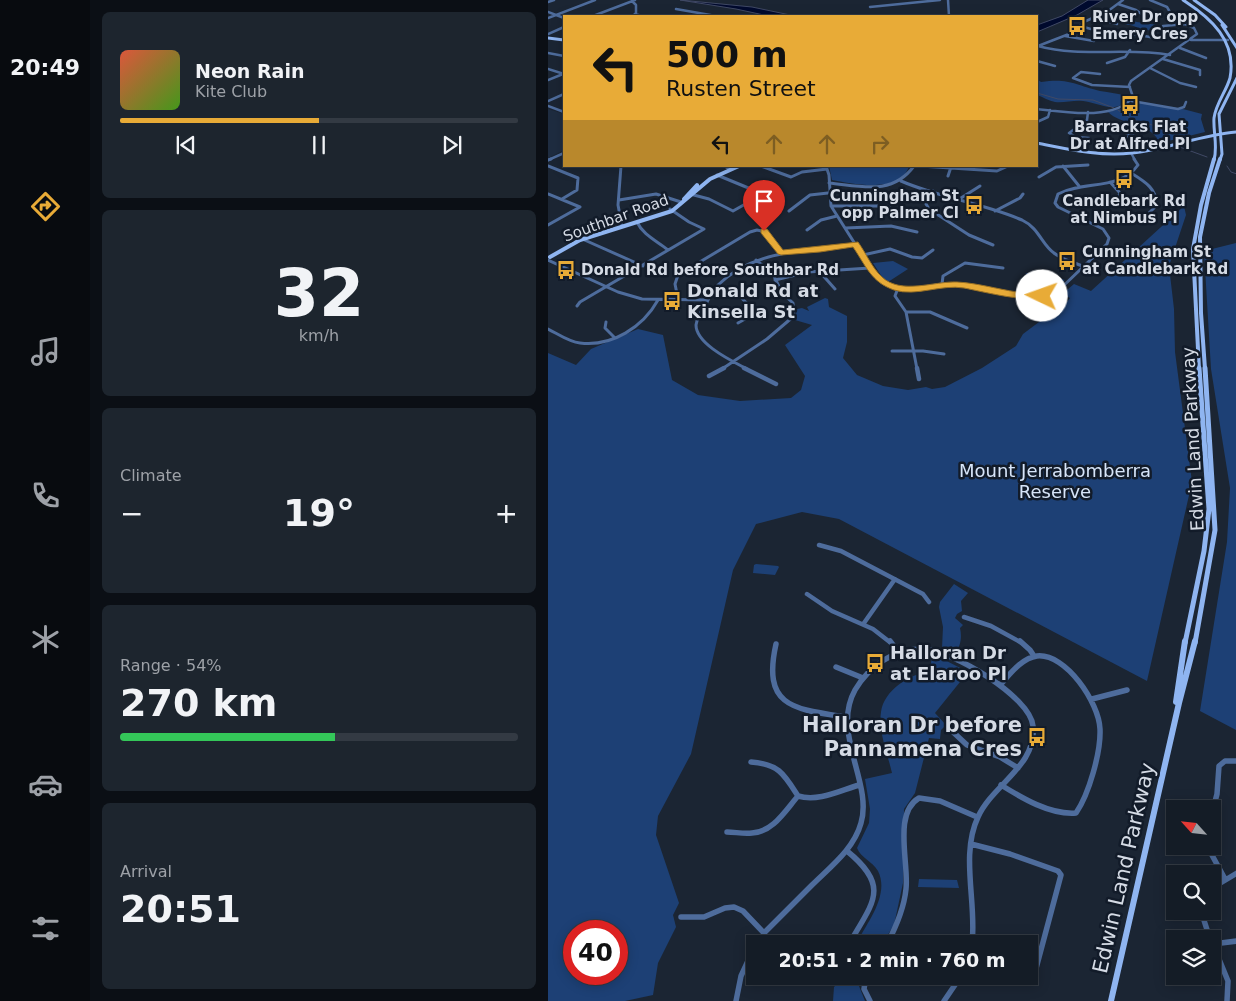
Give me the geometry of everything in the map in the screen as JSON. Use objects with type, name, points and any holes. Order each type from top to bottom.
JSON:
[{"type":"main road","points":[[1183,0],[1210,19],[1230,39],[1233,50],[1234,66],[1230,80],[1215,111],[1214,126],[1218,134]]},
{"type":"main road","points":[[1187,0],[1215,19],[1236,48]]},
{"type":"main road","points":[[1194,0],[1215,15],[1234,37],[1230,39]]},
{"type":"main road","points":[[549,39],[563,40]]},
{"type":"main road","points":[[1218,134],[1220,110],[1236,78]]},
{"type":"main road","points":[[1038,143],[1105,155],[1131,154],[1218,134],[1236,133]]},
{"type":"main road","name":"Edwin Land Parkway","points":[[1112,1001],[1170,742],[1194,648],[1215,530],[1201,313],[1200,237],[1209,193],[1222,154],[1218,134]]},
{"type":"main road","name":"Edwin Land Parkway","points":[[1170,742],[1188,620],[1204,551],[1208,514],[1207,470],[1196,331],[1193,249],[1201,205],[1215,157],[1218,134]]},
{"type":"main road","name":"Southbar Road","points":[[549,257],[581,239],[672,209],[728,167]]},
{"type":"main road","name":"Southbar Road","points":[[622,225],[637,222],[672,209],[690,195],[704,180],[728,167]]},
{"type":"street","points":[[548,2],[554,0]]},
{"type":"street","points":[[548,18],[595,0]]},
{"type":"street","points":[[596,15],[633,0],[636,4],[634,15]]},
{"type":"street","points":[[879,6],[940,0]]},
{"type":"street","points":[[948,0],[948,15]]},
{"type":"street","points":[[1038,46],[1065,36],[1123,0]]},
{"type":"street","points":[[1132,101],[1133,95],[1130,88],[1132,80],[1191,40],[1196,36],[1197,31],[1174,19],[1164,5],[1150,0]]},
{"type":"street","points":[[1118,4],[1144,14]]},
{"type":"street","points":[[676,9],[711,15]]},
{"type":"street","points":[[548,12],[563,18]]},
{"type":"street","points":[[690,15],[695,12]]},
{"type":"street","points":[[1092,18],[1117,24]]},
{"type":"street","points":[[1080,26],[1120,37],[1136,34],[1158,38],[1163,36],[1163,26],[1185,24]]},
{"type":"street","points":[[548,34],[563,28]]},
{"type":"street","points":[[1065,36],[1094,41]]},
{"type":"street","points":[[1191,40],[1230,39]]},
{"type":"street","points":[[1038,46],[1056,52],[1071,53],[1130,50],[1170,55]]},
{"type":"street","points":[[1180,48],[1206,58]]},
{"type":"street","points":[[1107,63],[1126,57],[1130,50]]},
{"type":"street","points":[[548,53],[563,56]]},
{"type":"street","points":[[1071,53],[1074,57]]},
{"type":"street","points":[[548,59],[558,55]]},
{"type":"street","points":[[1163,59],[1200,70],[1200,75]]},
{"type":"street","points":[[1038,61],[1055,66]]},
{"type":"street","points":[[1150,68],[1168,75],[1176,82],[1196,87]]},
{"type":"street","points":[[548,69],[563,74]]},
{"type":"street","points":[[1100,74],[1081,72],[1073,78],[1076,81],[1096,86],[1130,88]]},
{"type":"street","points":[[548,80],[563,74]]},
{"type":"street","points":[[548,101],[563,94]]},
{"type":"street","points":[[1038,109],[1088,112],[1116,109],[1132,101],[1178,109],[1184,107],[1186,102]]},
{"type":"street","points":[[548,106],[563,112]]},
{"type":"street","points":[[1038,122],[1048,117],[1050,110]]},
{"type":"street","points":[[1088,112],[1088,117],[1085,121],[1070,133],[1088,138]]},
{"type":"street","points":[[1085,121],[1109,126],[1133,135],[1122,139]]},
{"type":"street","points":[[548,160],[563,152]]},
{"type":"street","points":[[764,167],[791,177],[802,172],[827,167],[828,192],[832,206],[879,280],[898,288],[912,289],[942,284],[959,285],[1037,297],[1059,290],[1107,244],[1109,238],[1103,229],[1064,211],[1055,203],[1055,199],[1060,192],[1079,186],[1110,182],[1131,173],[1138,164],[1131,154]]},
{"type":"street","points":[[1039,177],[1050,169],[1063,166],[1088,165]]},
{"type":"street","points":[[548,166],[578,178],[577,190],[562,199]]},
{"type":"street","points":[[1063,166],[1079,186]]},
{"type":"street","points":[[621,167],[618,183],[622,225]]},
{"type":"street","points":[[829,183],[872,187],[901,181],[909,175],[913,167]]},
{"type":"street","points":[[948,176],[951,167],[997,171],[1006,167]]},
{"type":"street","points":[[1131,173],[1146,182],[1156,194],[1156,206],[1144,218]]},
{"type":"street","points":[[690,195],[712,201],[733,211],[762,194],[717,175]]},
{"type":"street","points":[[901,181],[915,187],[961,198],[1030,225],[1053,253],[1082,266]]},
{"type":"street","points":[[1110,182],[1120,193],[1117,199],[1111,202]]},
{"type":"street","points":[[961,198],[980,186]]},
{"type":"street","points":[[933,191],[927,198],[926,204],[929,208],[969,235],[993,245]]},
{"type":"street","points":[[789,211],[810,195],[828,192]]},
{"type":"street","points":[[548,194],[580,207],[548,225]]},
{"type":"street","points":[[619,200],[656,194],[681,202]]},
{"type":"street","points":[[995,212],[1020,198],[1023,194]]},
{"type":"street","points":[[832,206],[889,206]]},
{"type":"street","points":[[577,306],[580,302],[704,229],[689,222],[672,209]]},
{"type":"street","points":[[807,230],[821,220],[837,216]]},
{"type":"street","points":[[637,222],[642,232],[655,239],[668,250]]},
{"type":"street","points":[[846,228],[900,226],[917,232]]},
{"type":"street","points":[[678,299],[675,284],[678,275],[750,232],[757,230],[766,232],[781,252]]},
{"type":"street","points":[[581,239],[642,266]]},
{"type":"street","points":[[776,384],[734,362],[708,345],[700,337],[696,330],[696,322],[708,300],[716,287],[738,270],[756,260],[781,252],[820,250],[855,244]]},
{"type":"street","points":[[863,255],[889,249],[919,259],[927,257],[933,250]]},
{"type":"street","points":[[549,257],[555,262],[634,297],[658,300],[708,300]]},
{"type":"street","points":[[709,376],[734,362],[785,326],[794,316],[795,309],[793,303],[782,293],[768,268],[756,260]]},
{"type":"street","points":[[942,284],[944,276],[964,263],[1003,268]]},
{"type":"street","points":[[775,280],[819,271],[870,268]]},
{"type":"street","points":[[819,271],[825,280],[835,288]]},
{"type":"street","points":[[716,287],[735,292],[752,308],[752,315],[738,323]]},
{"type":"street","points":[[898,288],[895,296],[906,312],[912,350],[920,380]]},
{"type":"street","points":[[548,329],[570,340],[582,343],[598,342],[614,337],[642,322],[655,308],[658,300]]},
{"type":"street","points":[[906,312],[930,312],[967,328]]},
{"type":"street","points":[[606,322],[605,328],[614,337]]},
{"type":"street","points":[[892,351],[912,350],[944,354]]},
{"type":"street","points":[[818,545],[839,550],[923,594],[929,602]]},
{"type":"street","points":[[864,623],[895,579]]},
{"type":"street","points":[[807,594],[830,610],[864,623],[885,634],[899,653]]},
{"type":"street","points":[[964,617],[977,619],[1008,636],[1027,647],[1034,656]]},
{"type":"street","points":[[776,644],[770,673],[773,686],[780,696],[790,704],[801,709],[846,717]]},
{"type":"street","points":[[681,917],[704,917],[725,908],[734,907],[743,910],[764,933],[847,851],[862,819],[863,806],[846,717],[851,700],[863,678],[872,669],[899,653],[925,649],[943,653],[1001,684],[1024,703],[1033,726],[1032,745],[1027,756],[1018,768],[991,795],[978,817],[971,844],[970,862],[975,916],[973,935]]},
{"type":"street","points":[[1001,684],[1016,669],[1034,656],[1048,658],[1068,671],[1085,688],[1092,699],[1099,718],[1100,738],[1082,804],[1078,812],[1066,814],[1027,800],[1001,785]]},
{"type":"street","points":[[836,668],[863,678]]},
{"type":"street","points":[[1092,699],[1127,690]]},
{"type":"street","points":[[953,732],[967,745],[1000,758],[1018,768]]},
{"type":"street","points":[[1215,800],[1218,788],[1219,766],[1225,761],[1236,760]]},
{"type":"street","points":[[751,762],[775,767],[784,774],[798,796],[814,799],[859,785]]},
{"type":"street","points":[[727,832],[740,831],[757,834],[766,830],[798,796]]},
{"type":"street","points":[[892,935],[896,927],[906,888],[906,820],[911,804],[918,799],[929,797],[978,817]]},
{"type":"street","points":[[971,844],[1010,854],[1058,871],[1061,875],[1038,962]]},
{"type":"street","points":[[847,851],[870,870],[875,885],[873,900],[854,935]]},
{"type":"street","points":[[1211,855],[1225,879]]},
{"type":"street","points":[[1221,882],[1236,873]]},
{"type":"street","points":[[1221,942],[1236,941]]},
{"type":"street","points":[[736,1001],[741,976],[746,965]]},
{"type":"street","points":[[1221,965],[1228,981],[1226,1001]]},
{"type":"street","points":[[864,985],[863,992],[870,1001]]},
{"type":"street","points":[[944,1001],[955,985]]},
{"type":"shaded area","points":[[680,0],[752,7],[790,15],[764,15]]},
{"type":"shaded area","points":[[1088,0],[1103,0],[1077,15],[1038,32],[1038,25],[1062,16]]},
{"type":"shaded area","points":[[548,109],[563,114],[563,150],[548,158]]},
{"type":"green space","points":[[1106,14],[1158,25],[1159,31],[1145,30],[1135,32],[1138,28],[1121,23],[1119,22],[1120,20],[1102,16]]},
{"type":"green space","points":[[1038,80],[1041,82],[1059,81],[1072,83],[1128,96],[1120,106],[1114,107],[1083,101],[1051,101],[1038,95]]},
{"type":"green space","points":[[1136,102],[1183,109],[1202,114],[1201,119],[1205,132],[1160,143],[1155,142],[1157,138],[1146,129],[1119,119],[1108,112],[1128,107]]},
{"type":"green space","points":[[829,167],[908,167],[904,175],[897,181],[887,184],[863,185],[832,180]]},
{"type":"green space","name":"Mount Jerrabomberra Reserve","points":[[1184,206],[1186,215],[1169,266],[1174,309],[1175,352],[1192,482],[1147,681],[839,519],[802,512],[756,524],[733,570],[691,754],[658,816],[656,835],[679,903],[673,915],[676,927],[658,963],[653,995],[625,1001],[548,1001],[548,353],[576,365],[591,349],[638,329],[663,335],[672,380],[698,395],[740,401],[791,398],[801,390],[805,376],[785,345],[812,325],[795,320],[797,309],[802,308],[809,311],[807,307],[825,298],[828,299],[829,307],[847,316],[847,342],[843,358],[857,375],[883,386],[908,390],[926,387],[932,389],[945,387],[982,368],[1016,346],[1023,334],[1062,308],[1070,298],[1062,294],[1074,284],[1091,291]]},
{"type":"green space","points":[[1236,243],[1236,730],[1200,711],[1227,542],[1230,488],[1211,369],[1204,251]]},
{"type":"green space","points":[[893,261],[908,269],[888,282],[882,277],[873,263]]},
{"type":"green space","points":[[1025,273],[1050,275],[1065,280],[1053,291]]},
{"type":"green space","points":[[754,565],[779,567],[775,575],[753,573]]},
{"type":"green space","points":[[954,584],[968,593],[961,601],[962,611],[955,618],[963,625],[960,628],[960,644],[955,653],[942,648],[943,627],[939,607],[940,602]]},
{"type":"green space","points":[[933,654],[968,672],[935,713],[946,725],[941,730],[940,739],[929,738],[915,793],[904,809],[903,883],[894,925],[888,935],[861,935],[876,909],[881,890],[881,880],[878,871],[857,848],[869,823],[870,809],[865,779],[892,773],[882,735],[880,719],[883,704],[892,690],[913,676],[929,671]]},
{"type":"green space","points":[[919,879],[957,880],[959,888],[918,887]]},
{"type":"green space","points":[[836,985],[859,985],[865,1001],[833,1001],[834,987]]},
{"type":"waterway","points":[[1038,93],[1058,99],[1093,100],[1114,108]]},
{"type":"waterway","points":[[1118,110],[1132,119],[1154,125],[1166,135],[1168,141]]},
{"type":"waterway","points":[[1177,146],[1207,157]]},
{"type":"waterway","points":[[1227,166],[1231,172],[1237,174]]},
{"type":"place","name":"River Dr opp Emery Cres","points":[[1077,26]]},
{"type":"place","name":"Barracks Flat Dr at Alfred Pl","points":[[1130,105]]},
{"type":"place","name":"Candlebark Rd at Nimbus Pl","points":[[1124,179]]},
{"type":"place","name":"Cunningham St opp Palmer Cl","points":[[974,205]]},
{"type":"place","name":"Cunningham St at Candlebark Rd","points":[[1067,261]]},
{"type":"place","name":"Donald Rd before Southbar Rd","points":[[566,270]]},
{"type":"place","name":"Donald Rd at Kinsella St","points":[[672,301]]},
{"type":"place","name":"Halloran Dr at Elaroo Pl","points":[[875,663]]},
{"type":"place","name":"Halloran Dr before Pannamena Cres","points":[[1037,737]]},
{"type":"route","points":[[764,231],[781,252],[820,250],[855,244],[876,277],[883,283],[898,288],[912,289],[942,284],[1030,297],[1042,296]]}]
